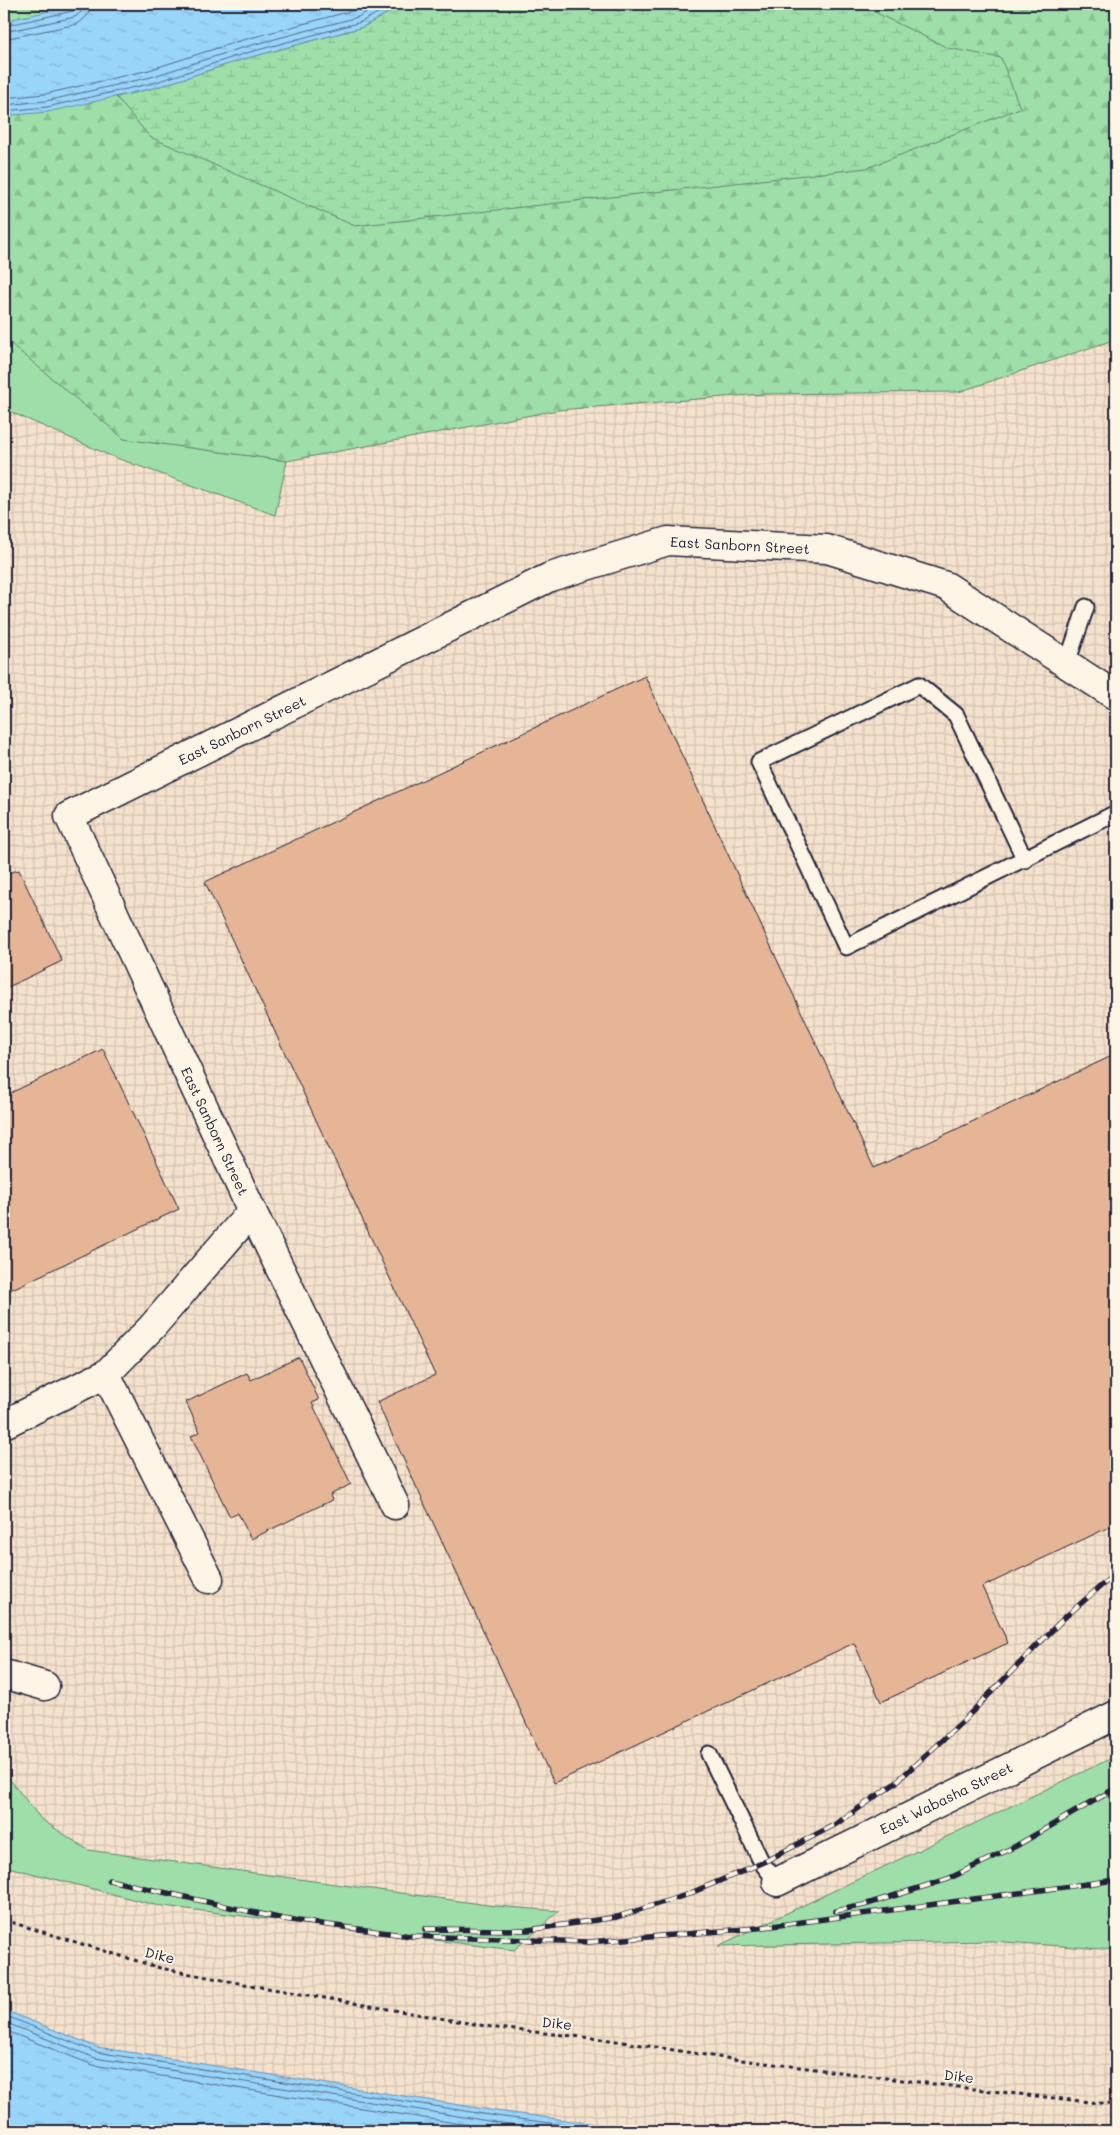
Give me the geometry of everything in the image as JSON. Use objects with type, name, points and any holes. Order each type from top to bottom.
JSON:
[{"type":"street","name":"East Sanborn Street","points":[[395,1505],[252,1211],[69,816],[550,577],[668,541],[827,549],[946,586],[1116,696]]},
{"type":"street","points":[[4,1424],[106,1374],[152,1327],[252,1211]]},
{"type":"street","points":[[106,1374],[209,1579]]},
{"type":"street","points":[[4,1674],[45,1686]]},
{"type":"street","name":"East Wabasha Street","points":[[777,1882],[1116,1715]]},
{"type":"lane","points":[[1067,663],[1086,607]]},
{"type":"lane","points":[[1025,860],[956,715],[919,685],[759,762],[846,947],[1025,860],[1116,813]]},
{"type":"lane","points":[[709,1754],[762,1863],[777,1882]]},
{"type":"path","name":"Dike","points":[[4,1920],[160,1968],[496,2028],[610,2040],[718,2057],[945,2086],[1116,2105]]},
{"type":"shaded area","points":[[4,4],[1116,4],[1116,2131],[650,2131],[497,2111],[97,2047],[4,2010]]},
{"type":"green space","points":[[4,4],[1116,4],[1116,339],[959,392],[763,394],[558,410],[287,461],[124,439],[4,338]]},
{"type":"green space","points":[[404,4],[858,4],[948,48],[1001,58],[1020,108],[867,168],[355,226],[150,137],[116,97],[154,88],[244,59],[363,27]]},
{"type":"green space","points":[[4,334],[135,440],[287,461],[275,515],[111,456],[4,409]]},
{"type":"green space","points":[[1116,1756],[1116,1950],[991,1941],[718,1946]]},
{"type":"green space","points":[[4,1772],[41,1819],[88,1850],[495,1906],[559,1911],[514,1950],[155,1905],[4,1866]]},
{"type":"water","points":[[82,4],[404,4],[363,27],[244,59],[154,88],[48,112],[4,116],[4,21]]},
{"type":"water","points":[[4,2010],[97,2047],[497,2111],[650,2131],[4,2131]]},
{"type":"building","points":[[645,676],[874,1168],[1116,1054],[1116,1524],[982,1587],[1008,1643],[881,1702],[854,1643],[554,1783],[377,1402],[435,1375],[205,882]]},
{"type":"building","points":[[19,870],[62,961],[4,989],[4,874]]},
{"type":"building","points":[[103,1049],[179,1209],[4,1293],[4,1096]]},
{"type":"building","points":[[299,1357],[319,1400],[312,1403],[351,1484],[330,1495],[332,1500],[251,1539],[238,1513],[230,1517],[191,1436],[200,1432],[186,1402],[247,1373],[251,1380]]},
{"type":"railway","points":[[425,1929],[528,1930],[617,1917],[686,1895],[762,1863],[836,1824],[894,1784],[963,1721],[1064,1618],[1116,1573]]},
{"type":"railway","points":[[835,1911],[864,1905],[948,1879],[1016,1846],[1116,1788]]},
{"type":"railway","points":[[109,1880],[283,1919],[411,1936],[589,1942],[757,1928],[1116,1880]]}]
